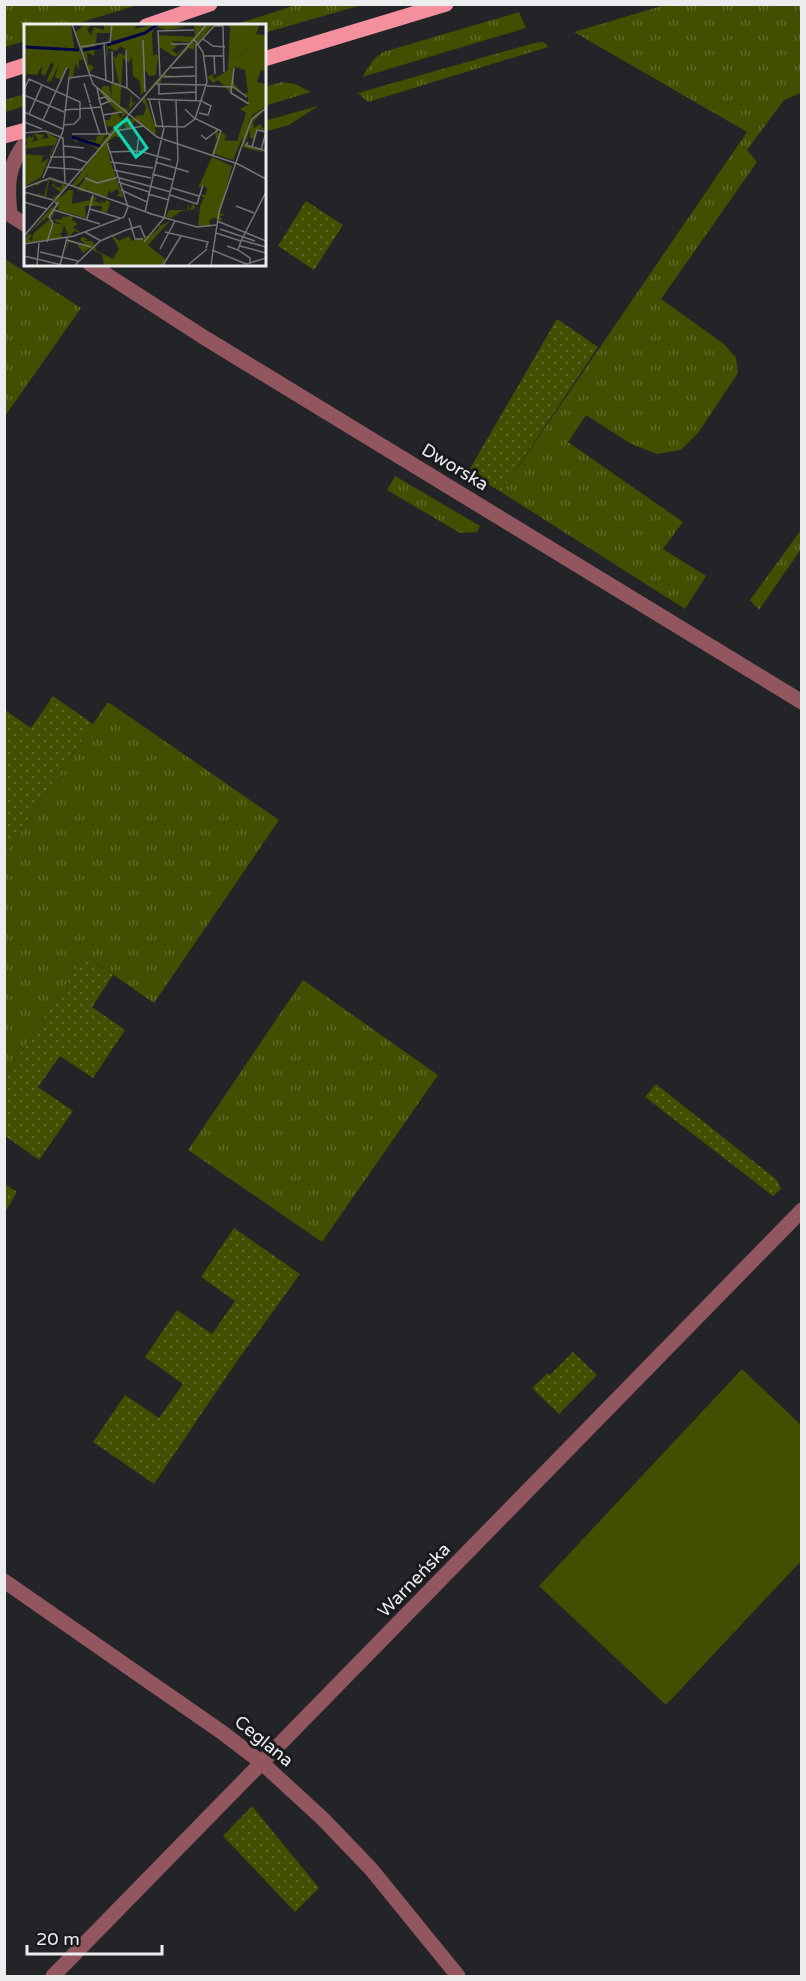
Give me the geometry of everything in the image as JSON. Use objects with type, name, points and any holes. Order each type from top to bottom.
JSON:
[{"type":"main road","points":[[152,24],[210,4]]},
{"type":"main road","points":[[266,57],[446,4]]},
{"type":"main road","points":[[4,72],[24,66]]},
{"type":"main road","points":[[4,136],[24,131]]},
{"type":"street","points":[[24,145],[16,155],[10,170],[7,212],[24,224]]},
{"type":"street","name":"Dworska","points":[[93,266],[205,338],[801,702]]},
{"type":"street","name":"Warneńska","points":[[53,1977],[801,1210]]},
{"type":"street","name":"Ceglana","points":[[4,1581],[224,1733],[262,1763],[323,1819],[371,1869],[458,1977]]},
{"type":"green space","points":[[5,4],[138,5],[75,24],[24,24],[24,41],[5,47]]},
{"type":"green space","points":[[299,4],[362,5],[266,32],[266,24],[237,24]]},
{"type":"green space","points":[[665,5],[801,5],[801,93],[784,100],[747,150],[757,162],[661,299],[724,344],[736,358],[738,373],[698,433],[681,450],[657,454],[631,444],[586,415],[568,442],[683,522],[663,549],[706,576],[685,609],[501,492],[747,132],[574,32]]},
{"type":"green space","points":[[519,12],[526,28],[362,77],[374,59],[383,52]]},
{"type":"green space","points":[[544,42],[548,47],[368,102],[358,93],[534,43]]},
{"type":"green space","points":[[282,82],[295,84],[311,92],[266,105],[266,86]]},
{"type":"green space","points":[[24,94],[24,106],[5,112],[5,100]]},
{"type":"green space","points":[[318,106],[289,125],[266,131],[266,120]]},
{"type":"green space","points":[[306,201],[343,225],[314,270],[278,246]]},
{"type":"green space","points":[[5,259],[81,308],[5,416]]},
{"type":"green space","points":[[557,319],[598,347],[501,492],[468,472]]},
{"type":"green space","points":[[395,476],[480,526],[477,532],[460,533],[387,490]]},
{"type":"green space","points":[[801,530],[801,549],[759,610],[750,600]]},
{"type":"green space","points":[[53,696],[93,724],[5,853],[5,710],[31,728]]},
{"type":"green space","points":[[108,702],[279,820],[154,1003],[85,955],[5,1077],[5,853]]},
{"type":"green space","points":[[85,955],[113,975],[92,1007],[125,1030],[93,1078],[60,1056],[38,1087],[73,1111],[39,1160],[5,1136],[5,1077]]},
{"type":"green space","points":[[303,980],[438,1075],[322,1242],[188,1150]]},
{"type":"green space","points":[[656,1084],[777,1180],[781,1189],[773,1196],[645,1097]]},
{"type":"green space","points":[[5,1184],[17,1192],[5,1212]]},
{"type":"green space","points":[[234,1228],[300,1274],[235,1364],[154,1484],[93,1442],[125,1395],[159,1418],[183,1384],[145,1357],[177,1310],[212,1334],[235,1301],[201,1277]]},
{"type":"green space","points":[[573,1352],[597,1375],[559,1414],[532,1388],[548,1373],[550,1375]]},
{"type":"green space","points":[[742,1369],[801,1425],[801,1561],[666,1705],[539,1586]]},
{"type":"green space","points":[[252,1806],[319,1888],[295,1912],[223,1836]]}]
